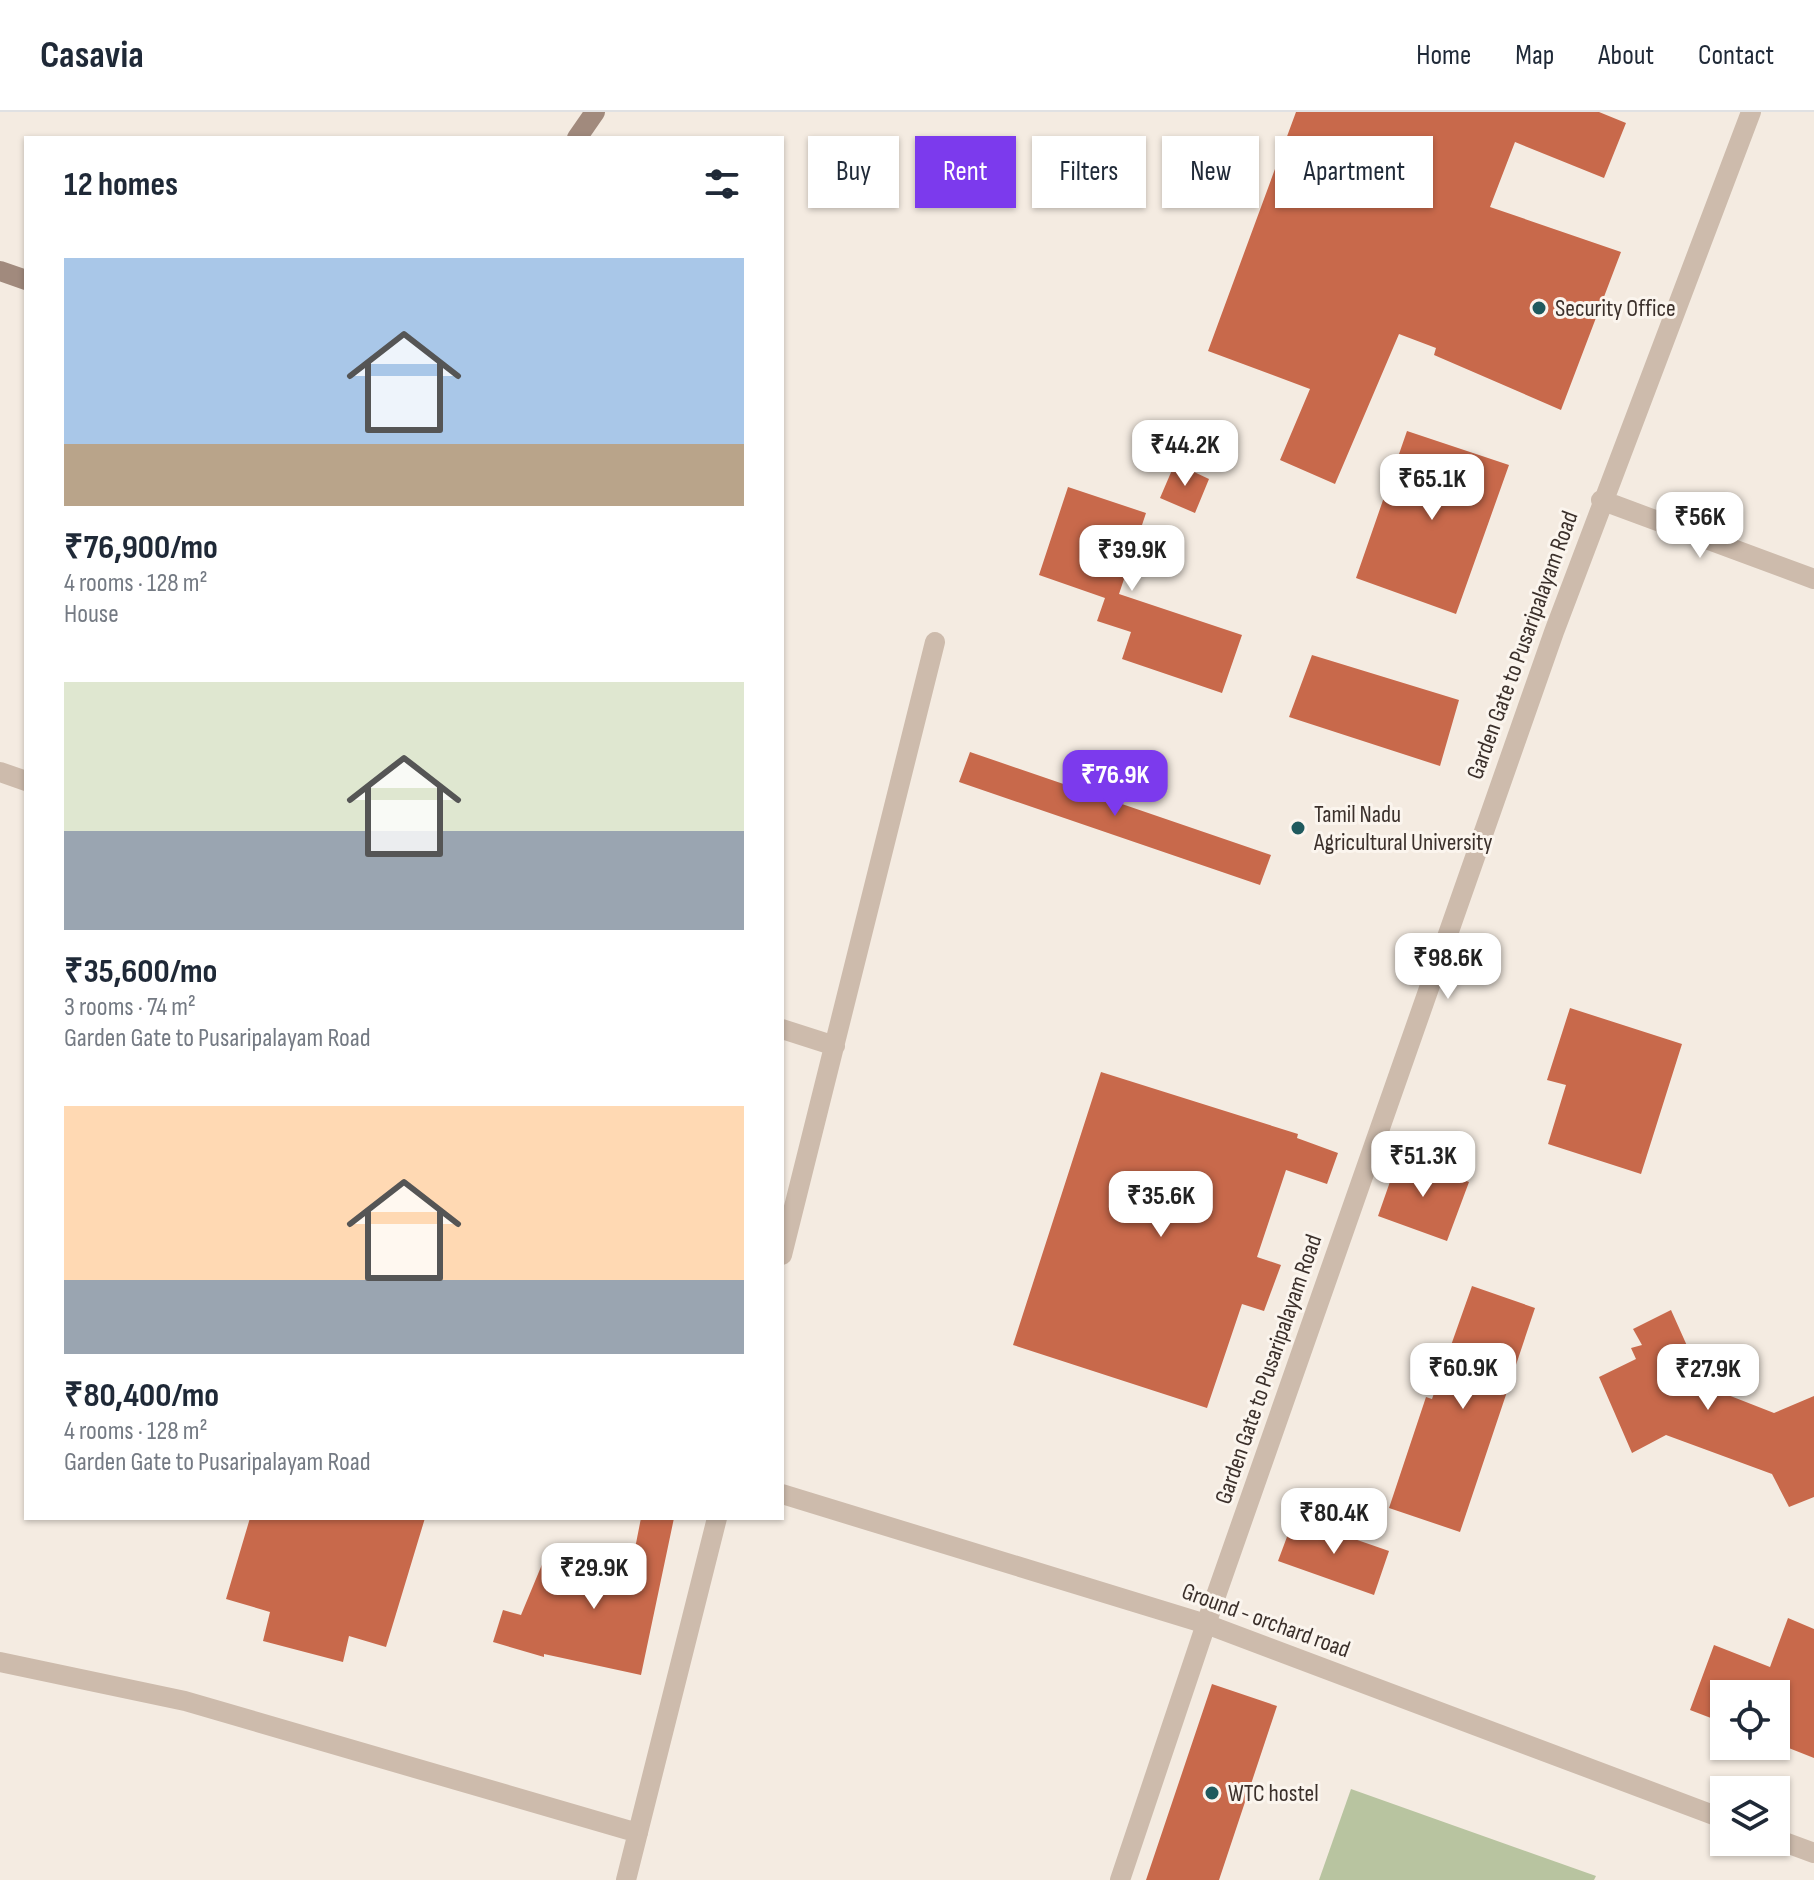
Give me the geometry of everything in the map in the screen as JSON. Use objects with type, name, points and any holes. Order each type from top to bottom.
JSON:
[{"type":"street","points":[[578,136],[595,112]]},
{"type":"street","name":"Garden Gate to Pusaripalayam Road","points":[[1120,1880],[1206,1624],[1601,500],[1751,112]]},
{"type":"street","points":[[0,271],[24,279]]},
{"type":"street","points":[[1601,500],[1814,579]]},
{"type":"street","points":[[784,1247],[935,642]]},
{"type":"street","points":[[0,772],[24,780]]},
{"type":"street","points":[[784,1030],[835,1046]]},
{"type":"street","name":"Ground - orchard road","points":[[784,1495],[1206,1624],[1710,1814]]},
{"type":"street","points":[[626,1880],[715,1520]]},
{"type":"street","points":[[0,1662],[185,1701],[638,1833]]},
{"type":"street","points":[[1790,1844],[1814,1853]]},
{"type":"green space","points":[[1351,1789],[1596,1876],[1594,1880],[1319,1880]]},
{"type":"building","points":[[1296,112],[1599,112],[1626,123],[1604,178],[1515,142],[1490,207],[1621,252],[1561,410],[1434,355],[1436,348],[1399,334],[1335,484],[1280,460],[1310,389],[1208,351],[1275,169],[1275,208],[1433,208],[1433,136],[1287,136]]},
{"type":"building","points":[[1407,431],[1509,465],[1456,614],[1356,578]]},
{"type":"building","points":[[1175,463],[1209,479],[1195,513],[1160,498]]},
{"type":"building","points":[[1068,487],[1146,513],[1119,594],[1242,635],[1222,693],[1122,659],[1131,632],[1097,621],[1105,598],[1039,575]]},
{"type":"building","points":[[1312,655],[1459,700],[1440,766],[1289,717]]},
{"type":"building","points":[[970,752],[1271,855],[1260,885],[959,782]]},
{"type":"building","points":[[1570,1008],[1682,1044],[1641,1174],[1548,1144],[1566,1085],[1547,1080]]},
{"type":"building","points":[[1101,1072],[1298,1134],[1297,1138],[1338,1153],[1327,1184],[1286,1170],[1257,1257],[1281,1265],[1264,1311],[1242,1304],[1207,1408],[1013,1345]]},
{"type":"building","points":[[1399,1156],[1469,1182],[1447,1241],[1378,1216]]},
{"type":"building","points":[[1472,1286],[1535,1308],[1460,1532],[1389,1508],[1426,1397],[1432,1399]]},
{"type":"building","points":[[1671,1310],[1705,1386],[1774,1413],[1814,1396],[1814,1497],[1789,1507],[1772,1474],[1666,1435],[1632,1453],[1599,1377],[1636,1359],[1631,1348],[1642,1345],[1633,1329]]},
{"type":"building","points":[[1294,1518],[1389,1551],[1374,1595],[1278,1561]]},
{"type":"building","points":[[249,1520],[424,1520],[386,1647],[349,1636],[343,1662],[263,1641],[270,1612],[226,1599]]},
{"type":"building","points":[[641,1520],[674,1520],[641,1675],[544,1654],[544,1657],[493,1642],[503,1610],[521,1615],[543,1562],[570,1573],[567,1582],[626,1594]]},
{"type":"building","points":[[1788,1618],[1814,1629],[1814,1758],[1790,1749],[1790,1680],[1710,1680],[1710,1718],[1690,1710],[1714,1645],[1770,1667]]},
{"type":"building","name":"WTC hostel","points":[[1212,1684],[1277,1706],[1219,1880],[1146,1880]]},
{"type":"place","name":"Security Office","points":[[1539,308]]},
{"type":"place","name":"Tamil Nadu Agricultural University","points":[[1298,828]]},
{"type":"place","name":"WTC hostel","points":[[1212,1793]]}]
